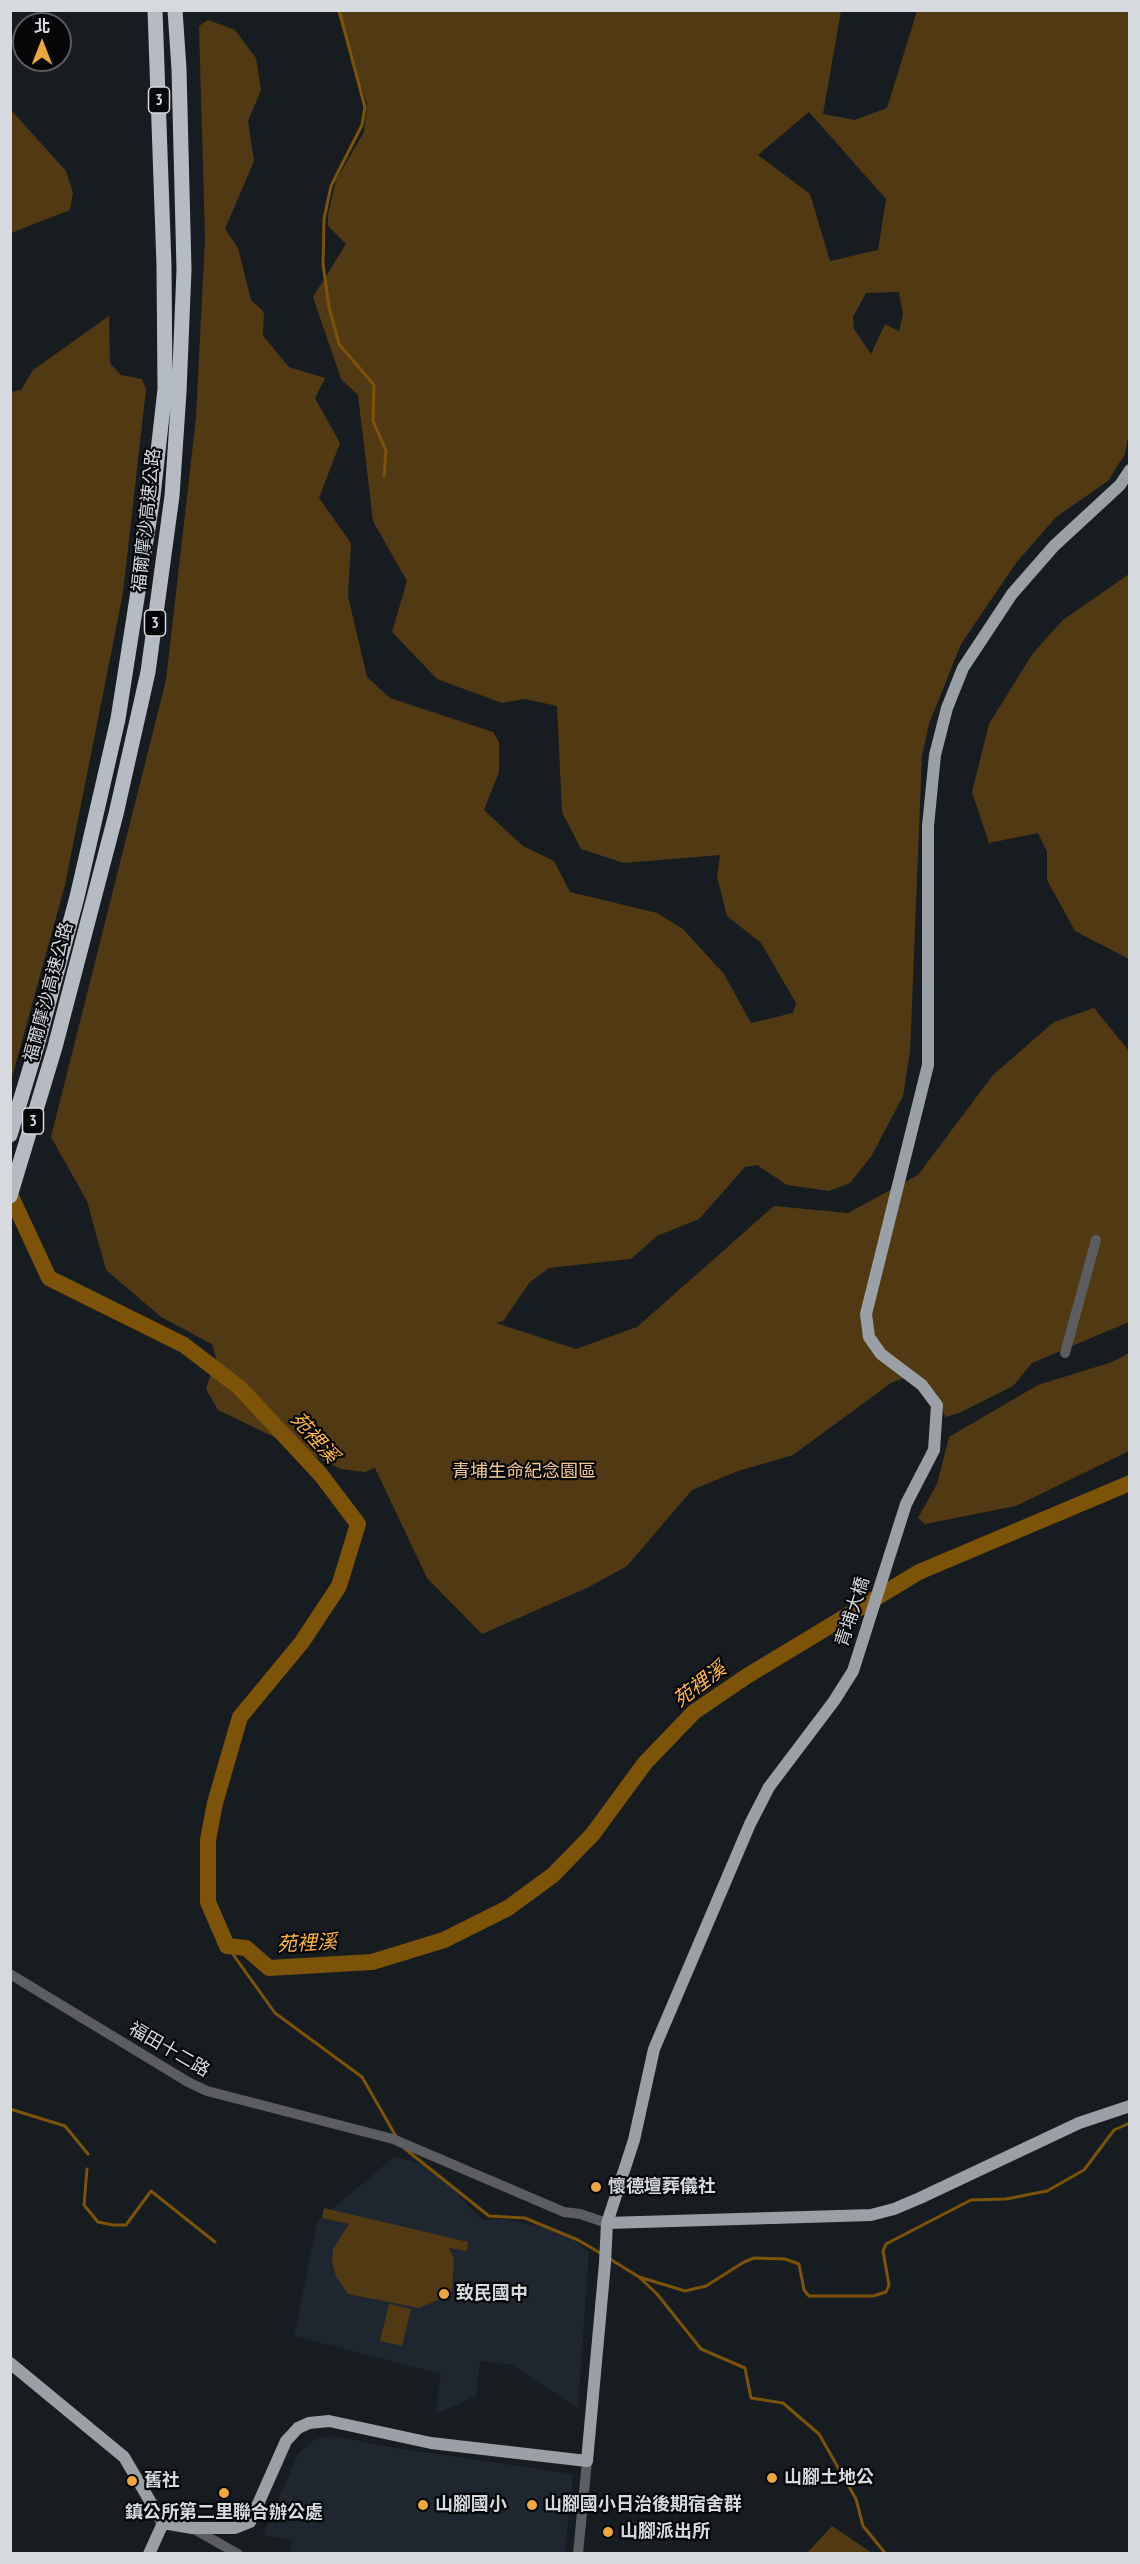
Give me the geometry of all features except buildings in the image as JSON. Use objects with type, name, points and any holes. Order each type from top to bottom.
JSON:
[{"type":"highway","name":"福爾摩沙高速公路","points":[[10,1135],[77,897],[118,719],[151,506],[165,389],[162,190],[155,10]]},
{"type":"highway","name":"福爾摩沙高速公路","points":[[10,1196],[56,1047],[116,814],[148,672],[172,496],[184,270],[175,10]]},
{"type":"main road","name":"青埔大橋","points":[[586,2461],[607,2223],[634,2140],[654,2049],[750,1824],[769,1786],[834,1701],[853,1671],[906,1504],[934,1450],[937,1405],[922,1385],[881,1354],[869,1337],[866,1314],[928,1065],[928,826],[934,755],[947,708],[963,668],[983,634],[1012,594],[1054,546],[1099,507],[1120,485],[1130,470]]},
{"type":"main road","points":[[607,2223],[871,2215],[894,2209],[920,2198],[1079,2123],[1130,2106]]},
{"type":"main road","points":[[10,2362],[124,2457],[163,2523],[192,2528],[235,2528],[250,2522],[286,2441],[298,2427],[309,2423],[329,2421],[431,2443],[586,2461]]},
{"type":"main road","points":[[149,2553],[163,2523]]},
{"type":"street","points":[[1065,1353],[1096,1240]]},
{"type":"street","name":"福田十二路","points":[[10,1974],[188,2082],[207,2091],[394,2139],[564,2212],[580,2214],[607,2223]]},
{"type":"street","points":[[578,2553],[586,2461]]},
{"type":"street","points":[[192,2528],[238,2553]]},
{"type":"shaded area","name":"致民國中","points":[[395,2156],[434,2169],[482,2220],[503,2219],[562,2231],[589,2252],[578,2408],[512,2365],[480,2361],[476,2396],[436,2414],[441,2374],[294,2336],[317,2222]]},
{"type":"shaded area","name":"山腳國小","points":[[335,2436],[388,2447],[573,2474],[565,2553],[291,2553],[292,2540],[263,2535],[298,2454],[316,2439]]},
{"type":"green space","name":"青埔生命紀念園區","points":[[337,11],[841,11],[823,114],[855,120],[887,108],[917,11],[1129,11],[1130,425],[1125,454],[1108,481],[1056,517],[1016,563],[961,644],[929,724],[922,756],[910,1052],[903,1096],[872,1155],[850,1183],[829,1191],[787,1185],[757,1165],[745,1167],[699,1219],[657,1236],[631,1259],[549,1268],[530,1282],[503,1321],[496,1323],[576,1349],[637,1327],[774,1206],[848,1213],[918,1175],[993,1075],[1054,1022],[1094,1008],[1129,1051],[1129,1322],[1032,1363],[1013,1386],[959,1413],[945,1417],[937,1394],[916,1373],[891,1383],[793,1455],[738,1471],[692,1490],[627,1566],[589,1587],[482,1634],[427,1578],[375,1468],[365,1472],[341,1469],[218,1410],[206,1389],[216,1358],[212,1344],[161,1317],[106,1270],[87,1201],[51,1137],[166,680],[196,418],[205,239],[199,26],[208,20],[235,30],[256,58],[261,90],[248,121],[254,161],[225,229],[238,248],[251,300],[264,312],[263,336],[289,367],[325,378],[315,398],[340,443],[319,498],[351,543],[348,596],[367,677],[390,698],[493,732],[499,742],[499,772],[484,810],[523,846],[554,861],[570,892],[657,913],[683,929],[724,974],[751,1023],[793,1013],[796,1003],[761,943],[727,916],[717,877],[720,855],[624,863],[581,849],[562,812],[557,706],[525,699],[502,703],[437,679],[392,632],[407,581],[373,521],[358,395],[341,379],[313,297],[346,244],[328,226],[328,215],[336,180],[364,132],[367,104]],"holes":[[[809,112],[886,199],[878,250],[830,261],[810,194],[758,155]],[[899,292],[903,315],[899,331],[885,324],[871,354],[854,329],[853,317],[866,293]]]},
{"type":"green space","points":[[13,112],[66,171],[73,193],[70,210],[11,233],[10,114]]},
{"type":"green space","points":[[109,316],[110,363],[121,375],[142,379],[146,389],[123,593],[65,885],[11,1081],[11,392],[21,390],[33,370]]},
{"type":"green space","points":[[1129,574],[1130,959],[1075,931],[1047,880],[1047,852],[1038,833],[989,843],[972,792],[989,724],[1033,653],[1063,620]]},
{"type":"green space","points":[[1129,1353],[1129,1451],[1016,1506],[925,1524],[918,1518],[937,1484],[949,1437],[1038,1385],[1112,1362]]},
{"type":"green space","points":[[324,2208],[468,2242],[467,2251],[449,2248],[454,2259],[452,2291],[419,2308],[348,2294],[336,2276],[332,2262],[333,2249],[349,2224],[322,2218]]},
{"type":"green space","points":[[389,2304],[411,2309],[402,2346],[380,2341]]},
{"type":"green space","points":[[832,2526],[872,2553],[807,2553]]},
{"type":"waterway","points":[[339,10],[365,107],[362,125],[331,186],[324,219],[323,264],[329,307],[339,344],[374,385],[373,421],[386,451],[384,476]]},
{"type":"waterway","name":"苑裡溪","points":[[10,1194],[49,1278],[184,1345],[240,1388],[321,1475],[358,1524],[339,1586],[302,1642],[240,1717],[215,1803],[208,1840],[208,1902],[227,1946],[246,1948],[269,1968],[372,1962],[444,1940],[508,1908],[553,1875],[592,1835],[645,1763],[694,1712],[747,1676],[919,1572],[1130,1483]]},
{"type":"waterway","points":[[227,1946],[275,2013],[362,2077],[397,2138]]},
{"type":"waterway","points":[[10,2109],[65,2126],[88,2154]]},
{"type":"waterway","points":[[610,2259],[639,2277],[685,2291],[706,2286],[754,2258],[785,2259],[799,2264],[804,2290],[809,2296],[873,2296],[886,2292],[889,2285],[883,2251],[886,2244],[971,2200],[1006,2199],[1047,2191],[1084,2170],[1114,2130],[1130,2123]]},
{"type":"waterway","points":[[404,2148],[489,2216],[525,2218],[578,2240],[602,2254]]},
{"type":"waterway","points":[[87,2169],[84,2205],[98,2222],[126,2225],[151,2191],[215,2242]]},
{"type":"waterway","points":[[640,2278],[657,2294],[701,2349],[745,2368],[751,2398],[783,2403],[819,2434],[856,2499],[863,2526],[886,2554]]},
{"type":"place","name":"懷德壇葬儀社","points":[[596,2187]]},
{"type":"place","name":"致民國中","points":[[444,2294]]},
{"type":"place","name":"山腳土地公","points":[[772,2478]]},
{"type":"place","name":"舊社","points":[[132,2481]]},
{"type":"place","name":"鎮公所第二里聯合辦公處","points":[[224,2493]]},
{"type":"place","name":"山腳國小","points":[[423,2505]]},
{"type":"place","name":"山腳國小日治後期宿舍群","points":[[532,2505]]},
{"type":"place","name":"山腳派出所","points":[[608,2532]]}]
